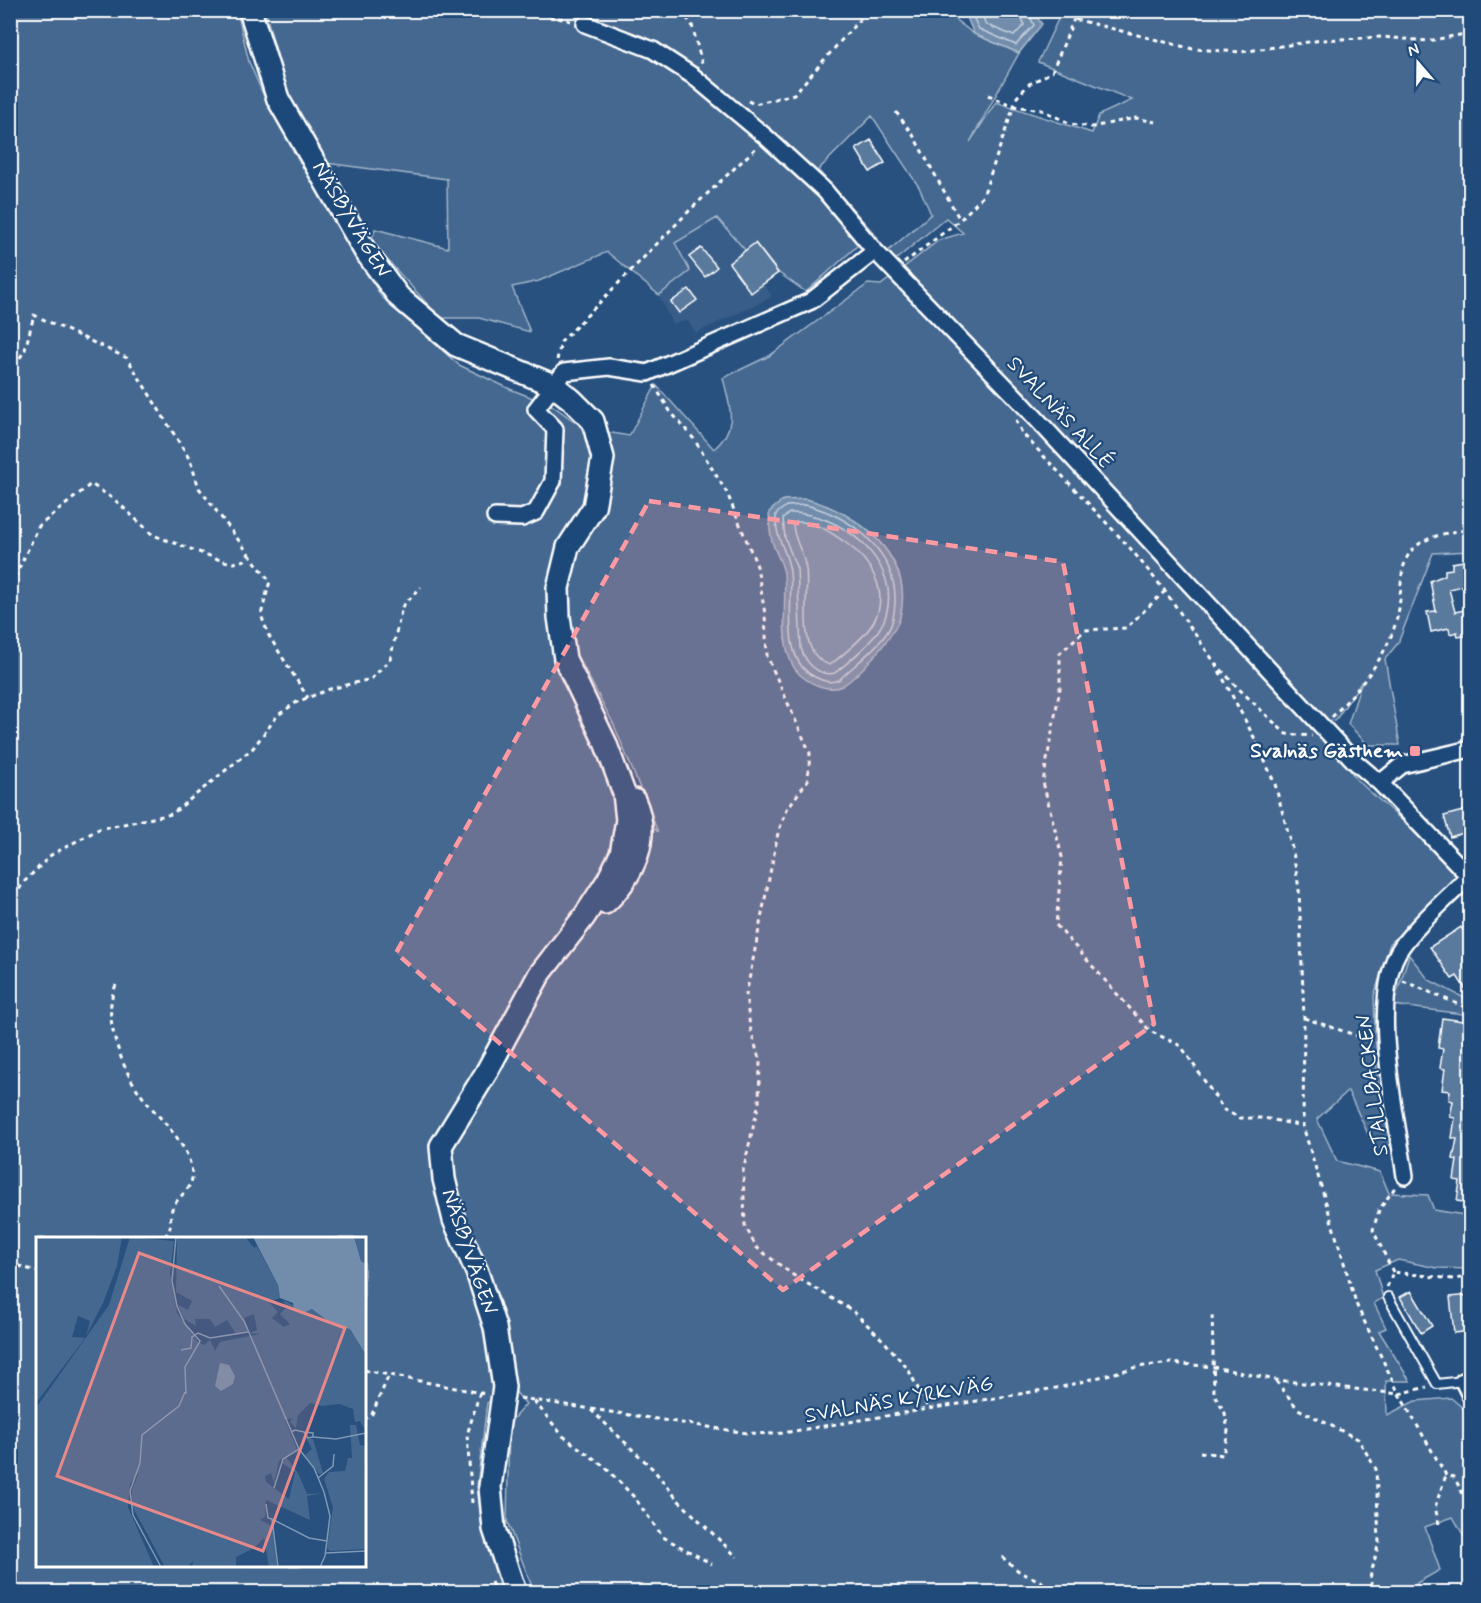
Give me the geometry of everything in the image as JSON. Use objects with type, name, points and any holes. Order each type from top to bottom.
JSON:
[{"type":"street","name":"NÄSBYVÄGEN","points":[[250,10],[278,99],[365,251],[399,297],[456,345],[553,385],[593,421],[603,458],[594,507],[568,547],[558,588],[559,617],[566,659],[619,777],[627,819],[621,854],[608,880],[539,975],[486,1073],[441,1146],[444,1179],[454,1220],[477,1272],[495,1327],[504,1387],[490,1487],[494,1529],[515,1593]]},
{"type":"street","name":"SVALNÄS ALLÉ","points":[[585,24],[653,50],[708,88],[825,191],[875,251],[1018,399],[1324,726],[1354,761],[1380,783],[1470,877]]},
{"type":"street","points":[[495,517],[522,518],[536,512],[554,481],[555,429],[536,409],[564,372],[609,367],[647,373],[811,301],[875,251]]},
{"type":"street","points":[[1380,783],[1402,765],[1468,753]]},
{"type":"street","name":"STALLBACKEN","points":[[1405,1176],[1387,1045],[1384,1000],[1389,975],[1401,947],[1470,877]]},
{"type":"street","points":[[1467,1380],[1470,1395]]},
{"type":"lane","points":[[1388,1297],[1437,1384],[1467,1380]]},
{"type":"path","points":[[523,10],[585,24]]},
{"type":"path","points":[[681,10],[692,25],[708,88]]},
{"type":"path","points":[[746,100],[755,104],[794,94],[868,10]]},
{"type":"path","points":[[1060,10],[1074,19],[1193,49],[1241,52],[1322,40],[1382,37],[1428,41],[1470,33]]},
{"type":"path","points":[[895,270],[960,220],[983,196],[1017,97],[1029,84],[1052,72],[1074,19]]},
{"type":"path","points":[[988,95],[1014,106],[1042,110],[1071,124],[1092,127],[1136,118],[1155,122]]},
{"type":"path","points":[[896,112],[914,135],[960,220]]},
{"type":"path","points":[[553,385],[561,342],[691,208],[766,137]]},
{"type":"path","points":[[10,374],[25,350],[34,315],[127,358],[190,460],[199,488],[270,581],[261,615],[268,636],[291,668],[308,698]]},
{"type":"path","points":[[647,373],[670,411],[694,439],[727,493],[757,566],[765,614],[767,656],[793,720],[810,753],[808,780],[787,808],[778,833],[746,995],[750,1027],[760,1062],[759,1102],[743,1171],[746,1225],[756,1246],[793,1275],[853,1311],[884,1341],[908,1370],[929,1410]]},
{"type":"path","points":[[1018,399],[1016,419],[1022,433],[1094,507],[1165,591],[1215,663],[1256,741],[1275,784],[1293,852],[1299,889],[1304,1018],[1303,1126],[1358,1306],[1399,1394],[1446,1476],[1435,1507],[1439,1524]]},
{"type":"path","points":[[14,579],[39,526],[91,484],[115,501],[153,535],[192,551],[234,563],[245,560],[249,554]]},
{"type":"path","points":[[1215,663],[1286,734],[1311,737],[1371,675],[1397,620],[1403,573],[1411,552],[1427,540],[1455,530],[1470,530]]},
{"type":"path","points":[[10,904],[22,883],[51,855],[99,829],[172,814],[253,748],[278,715],[308,698],[371,679],[390,660],[402,607],[421,587]]},
{"type":"path","points":[[1165,591],[1126,628],[1085,630],[1060,653],[1060,688],[1043,782],[1062,857],[1056,925],[1150,1030],[1181,1046],[1224,1110],[1240,1118],[1264,1118],[1303,1126]]},
{"type":"path","points":[[1389,975],[1470,1010]]},
{"type":"path","points":[[116,985],[111,996],[111,1023],[120,1059],[137,1090],[182,1146],[191,1168],[192,1181],[172,1209],[172,1227],[165,1237]]},
{"type":"path","points":[[1304,1018],[1387,1045]]},
{"type":"path","points":[[1393,1272],[1373,1230],[1378,1210],[1405,1176]]},
{"type":"path","points":[[10,1263],[36,1271]]},
{"type":"path","points":[[1393,1272],[1453,1279],[1470,1277]]},
{"type":"path","points":[[1388,1297],[1386,1283],[1393,1272]]},
{"type":"path","points":[[1200,1452],[1223,1455],[1228,1431],[1225,1413],[1214,1394],[1212,1312]]},
{"type":"path","name":"SVALNÄS KYRKVÄG","points":[[366,1370],[501,1397],[590,1408],[747,1433],[776,1434],[1062,1387],[1137,1367],[1172,1363],[1214,1367],[1276,1380],[1399,1394],[1437,1384]]},
{"type":"path","points":[[366,1418],[372,1414],[389,1375]]},
{"type":"path","points":[[1276,1380],[1298,1409],[1358,1439],[1376,1469],[1379,1542],[1370,1578],[1373,1593]]},
{"type":"path","points":[[533,1400],[563,1436],[604,1466],[634,1497],[663,1537],[712,1564]]},
{"type":"path","points":[[590,1408],[653,1469],[678,1500],[737,1557]]},
{"type":"path","points":[[1446,1476],[1454,1477],[1470,1508]]},
{"type":"path","points":[[1002,1557],[1021,1573],[1041,1581],[1050,1593]]},
{"type":"highlighted area","points":[[649,501],[1063,562],[1154,1024],[783,1290],[396,953]]},
{"type":"shaded area","points":[[11,11],[237,11],[249,62],[266,101],[381,296],[459,365],[553,406],[584,428],[629,436],[656,385],[714,449],[722,441],[730,425],[730,407],[723,378],[769,356],[868,284],[881,285],[939,240],[963,233],[946,218],[894,261],[887,252],[931,214],[919,187],[872,116],[818,170],[878,238],[857,246],[806,292],[779,273],[756,244],[746,251],[717,218],[675,243],[690,271],[659,295],[607,252],[539,281],[512,287],[530,332],[479,318],[440,318],[371,242],[375,229],[448,248],[447,179],[326,163],[289,98],[265,11],[944,11],[974,34],[1019,53],[970,142],[996,102],[1092,133],[1099,115],[1132,100],[1038,62],[1062,11],[1470,11],[1470,551],[1433,553],[1398,643],[1385,659],[1400,745],[1368,745],[1348,724],[1362,681],[1335,721],[1314,719],[1357,780],[1406,824],[1456,875],[1390,944],[1374,996],[1377,1076],[1390,1145],[1375,1149],[1348,1091],[1317,1119],[1337,1161],[1380,1172],[1389,1193],[1428,1195],[1434,1210],[1470,1216],[1470,1269],[1437,1268],[1398,1260],[1375,1270],[1383,1298],[1374,1303],[1386,1328],[1379,1331],[1410,1381],[1386,1381],[1387,1415],[1415,1401],[1451,1398],[1470,1414],[1470,1547],[1453,1517],[1425,1527],[1440,1570],[1417,1583],[1416,1592],[534,1592],[507,1521],[509,1423],[526,1404],[513,1389],[487,1403],[477,1486],[482,1527],[501,1592],[11,1592]],"holes":[[[582,664],[614,725],[658,832],[612,787],[559,669]]]},
{"type":"shaded area","points":[[717,218],[745,250],[755,243],[778,273],[764,284],[772,297],[696,333],[688,321],[672,324],[659,295],[690,271],[675,243]]},
{"type":"shaded area","points":[[1409,955],[1429,980],[1470,1001],[1470,1015],[1393,1005]]},
{"type":"water","points":[[968,11],[1032,11],[1042,24],[1019,53],[974,34],[968,20]]},
{"type":"water","points":[[806,499],[845,514],[863,526],[891,557],[899,575],[902,595],[897,625],[875,655],[857,674],[842,686],[835,688],[821,687],[800,675],[792,664],[786,642],[784,574],[770,533],[769,512],[783,500]]},
{"type":"building","points":[[871,140],[885,163],[870,172],[856,149]]},
{"type":"building","points":[[755,243],[778,273],[751,293],[729,263]]},
{"type":"building","points":[[701,248],[717,267],[705,277],[689,257]]},
{"type":"building","points":[[689,289],[697,300],[679,313],[671,302]]},
{"type":"building","points":[[1470,560],[1470,584],[1449,589],[1455,612],[1470,609],[1470,635],[1458,637],[1457,632],[1450,634],[1449,628],[1431,632],[1427,612],[1436,611],[1430,581],[1445,575],[1445,570],[1452,569],[1452,563]]},
{"type":"building","points":[[1470,809],[1470,831],[1450,837],[1444,816]]},
{"type":"building","points":[[1461,927],[1466,935],[1470,932],[1470,996],[1457,976],[1452,979],[1430,947]]},
{"type":"building","points":[[1442,1018],[1470,1022],[1470,1203],[1457,1201],[1460,1181],[1454,1180],[1457,1160],[1453,1159],[1457,1139],[1452,1138],[1455,1118],[1450,1117],[1453,1101],[1449,1100],[1450,1091],[1442,1090],[1445,1069],[1440,1068],[1443,1049],[1438,1048]]},
{"type":"building","points":[[1411,1291],[1432,1326],[1421,1333],[1400,1297]]},
{"type":"building","points":[[1470,1295],[1470,1331],[1454,1333],[1450,1297]]},
{"type":"place","name":"Svalnäs Gästhem","points":[[1415,751]]}]
